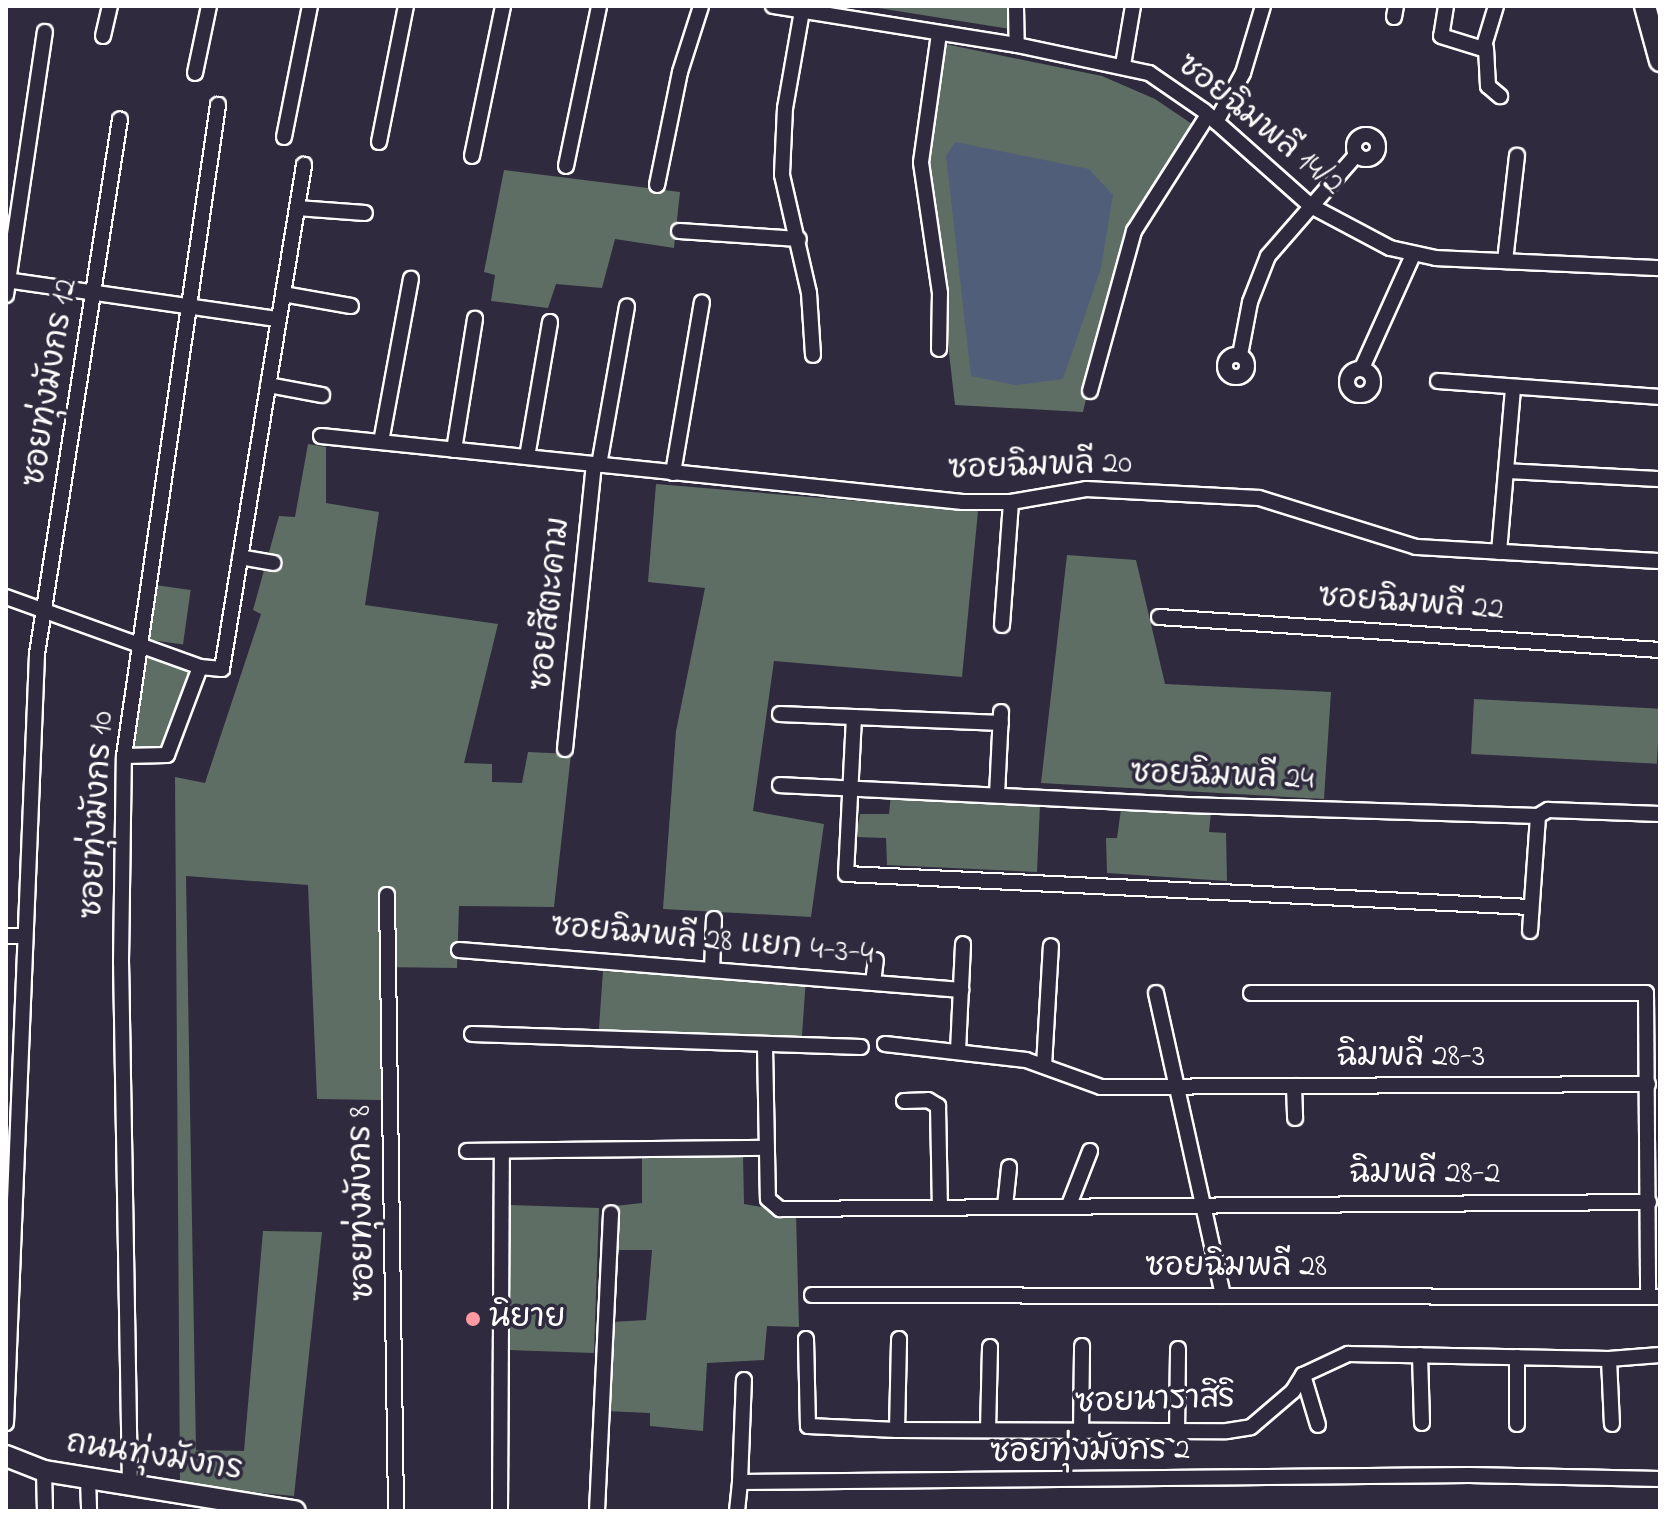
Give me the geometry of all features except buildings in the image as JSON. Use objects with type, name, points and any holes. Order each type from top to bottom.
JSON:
[{"type":"street","points":[[103,36],[110,6]]},
{"type":"street","points":[[195,73],[209,6]]},
{"type":"street","points":[[284,137],[310,6]]},
{"type":"street","points":[[379,142],[406,6]]},
{"type":"street","points":[[472,156],[503,6]]},
{"type":"street","points":[[566,166],[599,6]]},
{"type":"street","points":[[657,185],[680,72],[701,6]]},
{"type":"street","name":"ซอยฉิมพลี 14/2","points":[[773,6],[1017,45],[1123,65],[1149,73],[1212,119],[1311,206],[1361,237],[1413,255],[1660,268]]},
{"type":"street","points":[[1016,6],[1017,45]]},
{"type":"street","points":[[1123,65],[1133,6]]},
{"type":"street","points":[[1090,391],[1134,231],[1158,185],[1212,119],[1243,73],[1263,6]]},
{"type":"street","points":[[1446,6],[1441,36],[1486,48]]},
{"type":"street","points":[[1496,6],[1486,48],[1488,86],[1500,96]]},
{"type":"street","points":[[1645,6],[1655,24],[1660,60]]},
{"type":"street","points":[[802,11],[781,145],[782,175],[799,239],[813,355]]},
{"type":"street","points":[[45,32],[7,285],[278,319]]},
{"type":"street","points":[[939,34],[921,162],[940,293],[939,349]]},
{"type":"street","name":"ซอยทุ่งมังกร 10","points":[[130,1486],[121,962],[124,756],[218,105]]},
{"type":"street","name":"ซอยทุ่งมังกร 12","points":[[6,1423],[23,936],[42,612],[120,119]]},
{"type":"street","points":[[1240,355],[1250,302],[1268,256],[1357,154]]},
{"type":"street","points":[[1505,261],[1517,156]]},
{"type":"street","points":[[6,597],[200,667],[222,669],[304,165]]},
{"type":"street","points":[[297,208],[365,213]]},
{"type":"street","points":[[679,231],[799,239]]},
{"type":"street","points":[[1362,368],[1413,255]]},
{"type":"street","points":[[381,442],[411,279]]},
{"type":"street","points":[[283,294],[351,306]]},
{"type":"street","points":[[673,473],[702,302]]},
{"type":"street","name":"ซอยสีตะคาม","points":[[565,749],[596,465],[627,306]]},
{"type":"street","points":[[454,450],[475,319]]},
{"type":"street","points":[[527,457],[550,322]]},
{"type":"street","points":[[1438,381],[1513,389],[1660,397]]},
{"type":"street","points":[[268,385],[322,395]]},
{"type":"street","points":[[1499,552],[1513,389]]},
{"type":"street","name":"ซอยฉิมพลี 20","points":[[321,436],[963,502],[1011,502],[1086,489],[1259,498],[1387,541],[1499,552],[1660,561]]},
{"type":"street","points":[[1506,471],[1660,479]]},
{"type":"street","points":[[1002,625],[1011,502]]},
{"type":"street","points":[[240,557],[273,563]]},
{"type":"street","name":"ซอยฉิมพลี 22","points":[[1159,617],[1660,650]]},
{"type":"street","points":[[124,756],[167,755],[200,667]]},
{"type":"street","points":[[780,714],[1001,718],[997,795]]},
{"type":"street","points":[[854,717],[853,788],[846,874],[1530,907]]},
{"type":"street","name":"ซอยฉิมพลี 24","points":[[780,785],[1538,816],[1548,810],[1660,814]]},
{"type":"street","points":[[1530,931],[1538,816]]},
{"type":"street","name":"ซอยทุ่งมังกร 8","points":[[387,895],[396,1511]]},
{"type":"street","points":[[712,970],[714,919]]},
{"type":"street","points":[[6,936],[23,936]]},
{"type":"street","points":[[958,1051],[963,944]]},
{"type":"street","points":[[1044,1066],[1051,946]]},
{"type":"street","name":"ซอยฉิมพลี 28 แยก 4-3-4","points":[[459,950],[961,990]]},
{"type":"street","points":[[873,983],[876,960]]},
{"type":"street","points":[[1251,993],[1636,989],[1646,993],[1649,1202],[1654,1297]]},
{"type":"street","points":[[1156,993],[1223,1296]]},
{"type":"street","points":[[472,1034],[765,1047],[861,1047]]},
{"type":"street","name":"ฉิมพลี 28-3","points":[[885,1044],[958,1051],[1044,1066],[1101,1087],[1648,1084]]},
{"type":"street","points":[[467,1151],[764,1148],[765,1047]]},
{"type":"street","points":[[1294,1086],[1295,1118]]},
{"type":"street","points":[[904,1101],[928,1100],[938,1106],[940,1206]]},
{"type":"street","name":"ฉิมพลี 28-2","points":[[764,1148],[772,1207],[1649,1202]]},
{"type":"street","points":[[1069,1205],[1090,1151]]},
{"type":"street","points":[[500,1511],[502,1152]]},
{"type":"street","points":[[1005,1206],[1009,1167]]},
{"type":"street","points":[[597,1511],[611,1213]]},
{"type":"street","name":"ซอยฉิมพลี 28","points":[[812,1295],[1654,1297]]},
{"type":"street","name":"ซอยนาราสิริ","points":[[806,1339],[808,1426],[897,1430],[1177,1434],[1251,1427],[1293,1391],[1303,1375],[1348,1354],[1609,1359],[1660,1355]]},
{"type":"street","points":[[897,1430],[899,1339]]},
{"type":"street","points":[[1081,1433],[1082,1346]]},
{"type":"street","points":[[988,1430],[990,1347]]},
{"type":"street","points":[[1177,1434],[1178,1349]]},
{"type":"street","points":[[1420,1355],[1422,1423]]},
{"type":"street","points":[[1517,1357],[1517,1424]]},
{"type":"street","points":[[1609,1359],[1612,1424]]},
{"type":"street","points":[[1303,1375],[1318,1425]]},
{"type":"street","points":[[737,1511],[744,1380]]},
{"type":"street","name":"ถนนทุ่งมังกร","points":[[6,1456],[44,1471],[295,1511]]},
{"type":"street","points":[[44,1471],[45,1511]]},
{"type":"street","name":"ซอยทุ่งมังกร 2","points":[[740,1482],[1469,1475],[1660,1479]]},
{"type":"street","points":[[88,1479],[89,1511]]},
{"type":"green space","points":[[866,6],[1009,6],[1010,29]]},
{"type":"green space","points":[[945,44],[1102,76],[1155,99],[1195,126],[1119,256],[1083,412],[955,405],[927,160]]},
{"type":"green space","points":[[504,170],[680,192],[674,248],[615,239],[602,288],[556,284],[548,308],[491,301],[495,275],[484,272]]},
{"type":"green space","points":[[308,444],[326,447],[326,503],[379,512],[365,605],[498,624],[464,763],[492,764],[492,782],[522,783],[528,752],[571,754],[554,907],[459,906],[457,968],[381,967],[381,1100],[317,1099],[308,885],[186,876],[196,1450],[244,1451],[263,1231],[322,1232],[294,1496],[180,1485],[175,777],[205,783],[261,614],[253,610],[279,516],[295,517]]},
{"type":"green space","points":[[656,484],[978,511],[962,677],[774,661],[753,811],[824,824],[811,917],[663,909],[676,731],[705,588],[648,582]]},
{"type":"green space","points":[[1067,555],[1136,560],[1165,684],[1331,692],[1324,799],[1041,783]]},
{"type":"green space","points":[[155,585],[191,590],[183,644],[147,639]]},
{"type":"green space","points":[[147,652],[193,670],[167,747],[160,750],[131,748]]},
{"type":"green space","points":[[1474,699],[1660,709],[1657,764],[1471,754]]},
{"type":"green space","points":[[891,794],[1040,805],[1037,872],[887,865],[886,838],[856,837],[860,814],[889,814]]},
{"type":"green space","points":[[1121,809],[1211,812],[1209,832],[1226,833],[1227,881],[1107,873],[1106,838],[1117,838]]},
{"type":"green space","points":[[603,971],[806,985],[801,1044],[599,1030]]},
{"type":"green space","points":[[743,1154],[744,1204],[796,1213],[799,1327],[767,1326],[764,1360],[707,1363],[703,1431],[650,1426],[650,1413],[604,1411],[611,1322],[646,1320],[652,1250],[615,1250],[615,1206],[642,1203],[642,1155]]},
{"type":"green space","points":[[510,1205],[599,1208],[594,1353],[505,1350]]},
{"type":"water","points":[[955,142],[1089,169],[1113,195],[1101,268],[1063,379],[1015,385],[971,376],[946,156]]},
{"type":"place","name":"นิยาย","points":[[473,1319]]}]
